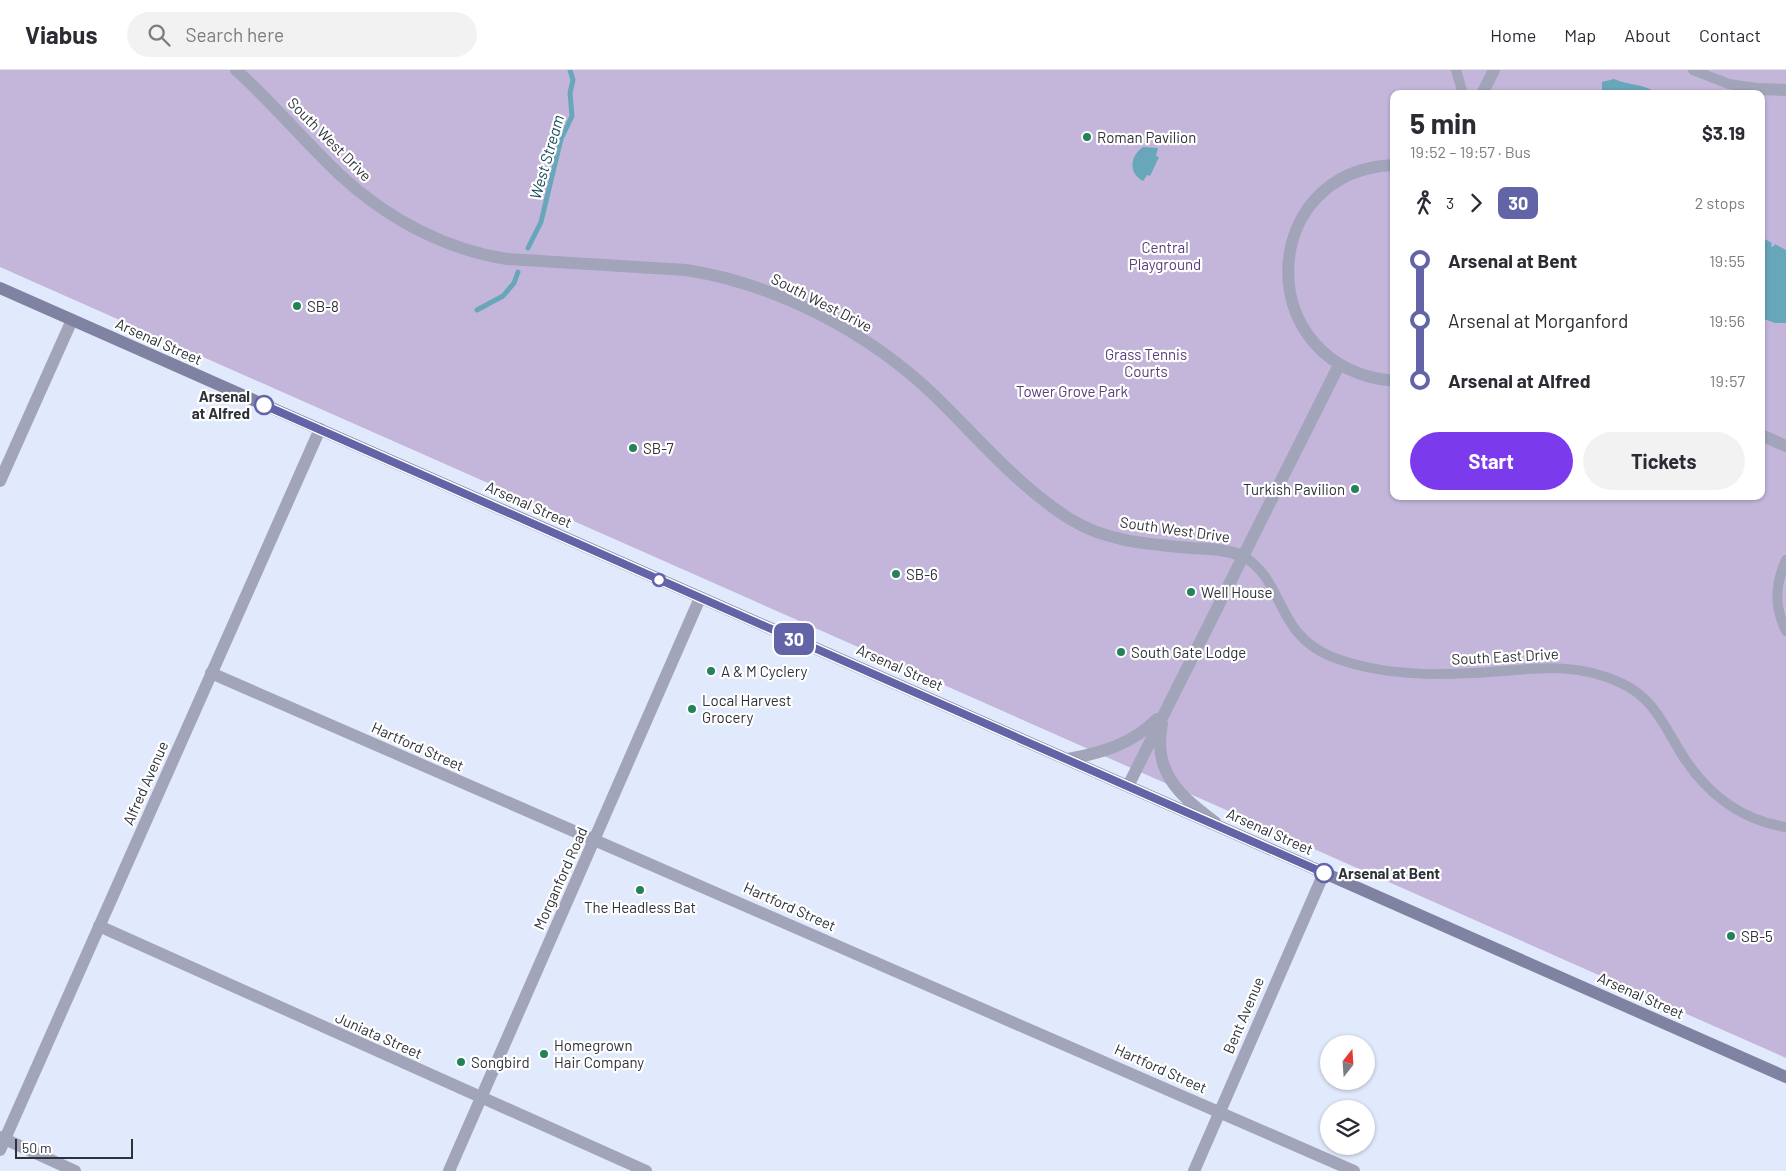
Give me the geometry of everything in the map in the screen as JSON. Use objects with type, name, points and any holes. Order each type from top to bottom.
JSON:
[{"type":"main road","name":"Arsenal Street","points":[[0,288],[1786,1078]]},
{"type":"street","name":"South West Drive","points":[[236,70],[276,108],[313,149],[364,196],[439,241],[477,254],[507,260],[686,270],[712,274],[756,287],[820,316],[867,343],[890,359],[930,392],[1021,481],[1072,520],[1094,531],[1117,538],[1141,543],[1219,549],[1243,556]]},
{"type":"street","points":[[1456,70],[1462,90]]},
{"type":"street","points":[[1484,90],[1494,70]]},
{"type":"street","points":[[1693,70],[1729,84],[1786,90]]},
{"type":"street","points":[[1390,166],[1358,172],[1325,191],[1306,212],[1291,247],[1287,275],[1295,312],[1315,344],[1339,365],[1364,376],[1390,380]]},
{"type":"street","points":[[0,481],[72,320]]},
{"type":"street","points":[[1128,786],[1339,365]]},
{"type":"street","name":"Alfred Avenue","points":[[2,1142],[320,430]]},
{"type":"street","points":[[1765,437],[1786,446]]},
{"type":"street","name":"South East Drive","points":[[1243,556],[1255,565],[1264,576],[1290,624],[1301,638],[1328,655],[1346,662],[1388,671],[1442,674],[1473,673],[1528,667],[1568,668],[1596,673],[1623,683],[1655,710],[1668,727],[1680,752],[1713,794],[1757,819],[1786,827]]},
{"type":"street","points":[[1786,560],[1777,585],[1776,598],[1778,610],[1786,631]]},
{"type":"street","name":"Morganford Road","points":[[448,1171],[700,598]]},
{"type":"street","name":"Hartford Street","points":[[212,673],[1354,1171]]},
{"type":"street","points":[[1068,759],[1120,745],[1146,730],[1164,712]]},
{"type":"street","points":[[1164,712],[1160,742],[1165,771],[1181,794],[1221,828]]},
{"type":"street","name":"Bent Avenue","points":[[1194,1171],[1324,873]]},
{"type":"street","name":"Juniata Street","points":[[99,926],[646,1171]]},
{"type":"street","points":[[2,1142],[75,1171]]},
{"type":"green space","name":"Tower Grove Park","points":[[0,70],[1786,70],[1786,1058],[0,267]]},
{"type":"water","points":[[1614,79],[1653,90],[1602,90],[1602,82]]},
{"type":"water","points":[[1143,147],[1158,148],[1156,156],[1159,157],[1150,176],[1147,175],[1143,181],[1135,174],[1132,164],[1135,155]]},
{"type":"water","points":[[1765,239],[1772,243],[1771,246],[1773,247],[1775,244],[1786,250],[1786,323],[1775,323],[1765,319]]},
{"type":"waterway","name":"West Stream","points":[[528,248],[541,222],[561,139],[572,116],[570,93],[573,80],[570,70]]},
{"type":"waterway","name":"West Stream","points":[[477,310],[503,296],[514,283],[518,272]]},
{"type":"bus line","name":"30","points":[[264,405],[1324,873]]},
{"type":"place","name":"Roman Pavilion","points":[[1087,137]]},
{"type":"place","name":"SB-8","points":[[297,306]]},
{"type":"place","name":"Arsenal at Alfred","points":[[264,405]]},
{"type":"place","name":"SB-7","points":[[633,448]]},
{"type":"place","name":"Turkish Pavilion","points":[[1355,489]]},
{"type":"place","name":"SB-6","points":[[896,574]]},
{"type":"place","name":"Well House","points":[[1191,592]]},
{"type":"place","name":"South Gate Lodge","points":[[1121,652]]},
{"type":"place","name":"A & M Cyclery","points":[[711,671]]},
{"type":"place","name":"Local Harvest Grocery","points":[[692,709]]},
{"type":"place","name":"Arsenal at Bent","points":[[1324,873]]},
{"type":"place","name":"The Headless Bat","points":[[640,890]]},
{"type":"place","name":"SB-5","points":[[1731,936]]},
{"type":"place","name":"Homegrown Hair Company","points":[[544,1054]]},
{"type":"place","name":"Songbird","points":[[461,1062]]},
{"type":"park label","name":"Central Playground","points":[[1165,256]]},
{"type":"park label","name":"Grass Tennis Courts","points":[[1146,362]]}]
